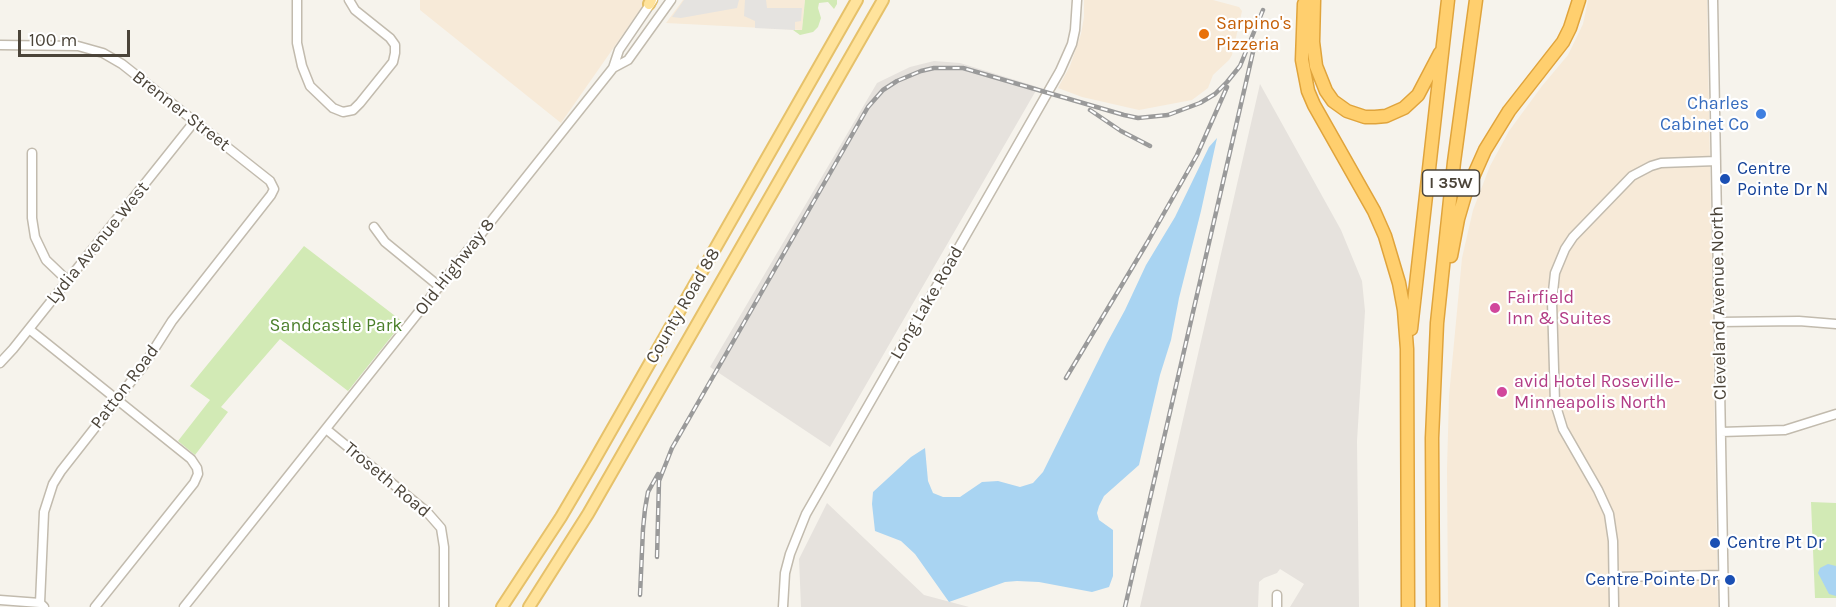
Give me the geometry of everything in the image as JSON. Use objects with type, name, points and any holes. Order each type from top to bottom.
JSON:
[{"type":"highway","points":[[1306,0],[1302,60],[1308,91],[1374,211],[1384,236],[1399,283],[1404,310],[1407,366]]},
{"type":"highway","points":[[1314,0],[1313,53],[1320,79],[1333,101],[1356,115],[1386,116],[1411,103],[1418,95],[1443,47]]},
{"type":"highway","name":"I 35W","points":[[1408,607],[1407,366],[1448,0]]},
{"type":"highway","name":"I 35W","points":[[1433,607],[1432,481],[1435,367],[1445,237],[1476,0]]},
{"type":"highway","points":[[1435,367],[1452,243],[1465,195],[1496,131],[1563,42],[1580,0]]},
{"type":"main road","name":"County Road 88","points":[[502,607],[591,466],[851,5],[856,0]]},
{"type":"main road","name":"County Road 88","points":[[529,607],[588,514],[883,0]]},
{"type":"street","points":[[297,0],[297,43],[302,66],[310,86],[333,108],[343,112],[353,110],[360,103],[393,62],[395,53],[395,45],[390,38],[355,10],[349,0]]},
{"type":"street","name":"Old Highway 8","points":[[613,68],[628,60],[671,0]]},
{"type":"street","name":"Long Lake Road","points":[[783,607],[784,582],[790,554],[806,514],[1060,71],[1073,37],[1077,0]]},
{"type":"street","name":"Cleveland Avenue North","points":[[1713,0],[1724,607]]},
{"type":"street","name":"Old Highway 8","points":[[184,607],[613,68],[619,50],[651,1]]},
{"type":"street","name":"Brenner Street","points":[[0,45],[78,46],[103,53],[122,64],[270,181],[274,189],[272,195]]},
{"type":"street","name":"Lydia Avenue West","points":[[0,363],[194,122]]},
{"type":"street","points":[[32,153],[32,218],[35,237],[46,260],[68,281]]},
{"type":"street","points":[[1614,607],[1613,541],[1609,514],[1563,429],[1555,403],[1552,301],[1555,273],[1573,237],[1632,176],[1661,163],[1716,161]]},
{"type":"street","name":"Patton Road","points":[[42,605],[43,526],[48,497],[61,471],[148,360],[175,316],[272,195]]},
{"type":"street","points":[[374,226],[385,242],[440,287]]},
{"type":"street","points":[[1719,322],[1799,321],[1836,324]]},
{"type":"street","points":[[29,329],[191,459],[197,468],[198,474],[194,483],[95,607]]},
{"type":"street","points":[[1721,432],[1787,430],[1836,414]]},
{"type":"street","name":"Troseth Road","points":[[326,429],[427,512],[441,528],[444,547],[444,607]]},
{"type":"street","points":[[1614,577],[1724,575]]},
{"type":"street","points":[[1277,595],[1277,607]]},
{"type":"street","points":[[0,600],[42,605]]},
{"type":"shaded area","points":[[420,0],[647,0],[561,123],[420,10]]},
{"type":"shaded area","points":[[683,0],[805,0],[802,30],[666,23]]},
{"type":"shaded area","points":[[684,0],[739,0],[737,8],[681,18],[672,17]]},
{"type":"shaded area","points":[[745,0],[766,0],[767,8],[802,8],[801,21],[795,22],[795,30],[755,28],[755,21],[744,16]]},
{"type":"shaded area","points":[[1084,0],[1213,0],[1239,7],[1242,11],[1232,55],[1213,75],[1208,88],[1192,100],[1139,110],[1082,97],[1058,88],[1070,66],[1081,34]]},
{"type":"shaded area","points":[[1588,0],[1707,0],[1718,607],[1448,607],[1449,396],[1462,258],[1473,210],[1490,166],[1509,131],[1568,55],[1583,24]]},
{"type":"shaded area","points":[[934,61],[960,63],[1038,87],[830,447],[710,367],[877,83],[910,67]]},
{"type":"shaded area","points":[[1260,84],[1341,230],[1362,281],[1365,311],[1357,441],[1359,607],[1290,607],[1304,584],[1280,569],[1277,573],[1259,582],[1258,607],[1140,607]]},
{"type":"shaded area","points":[[827,503],[924,595],[969,607],[801,607],[799,559]]},
{"type":"green space","points":[[805,0],[837,0],[837,4],[834,9],[828,2],[819,3],[821,18],[818,27],[813,32],[800,35],[793,30],[802,30]]},
{"type":"green space","name":"Sandcastle Park","points":[[304,246],[403,322],[348,391],[280,339],[221,407],[228,412],[195,455],[178,441],[210,400],[190,386]]},
{"type":"green space","points":[[1811,502],[1836,503],[1836,598],[1815,598]]},
{"type":"water","points":[[1217,138],[1171,340],[1160,375],[1139,465],[1104,496],[1097,513],[1099,520],[1113,530],[1113,576],[1109,587],[1092,592],[1039,582],[1005,582],[949,602],[915,554],[901,541],[875,531],[873,492],[911,457],[925,448],[928,481],[933,493],[943,497],[960,497],[982,482],[998,481],[1020,487],[1033,483],[1043,472],[1146,265],[1175,217],[1209,147]]},
{"type":"water","points":[[1828,564],[1836,566],[1836,596],[1829,594],[1818,573],[1820,568]]},
{"type":"railway","points":[[657,557],[659,481],[672,448],[868,107],[883,90],[921,71],[934,68],[963,68],[1124,115],[1138,118],[1168,115],[1200,103],[1215,94],[1227,82],[1240,66],[1263,10]]},
{"type":"railway","points":[[1125,607],[1253,52]]},
{"type":"railway","points":[[1066,378],[1197,155],[1227,87]]},
{"type":"railway","points":[[1090,110],[1121,131],[1150,146]]},
{"type":"railway","points":[[640,595],[645,509],[648,492],[658,474]]},
{"type":"place","name":"Sarpino's Pizzeria","points":[[1204,34]]},
{"type":"place","name":"Charles Cabinet Co","points":[[1761,114]]},
{"type":"place","name":"Centre Pointe Dr N","points":[[1725,179]]},
{"type":"place","name":"Fairfield Inn & Suites","points":[[1495,308]]},
{"type":"place","name":"avid Hotel Roseville- Minneapolis North","points":[[1502,392]]},
{"type":"place","name":"Centre Pt Dr","points":[[1715,543]]},
{"type":"place","name":"Centre Pointe Dr","points":[[1730,580]]}]
